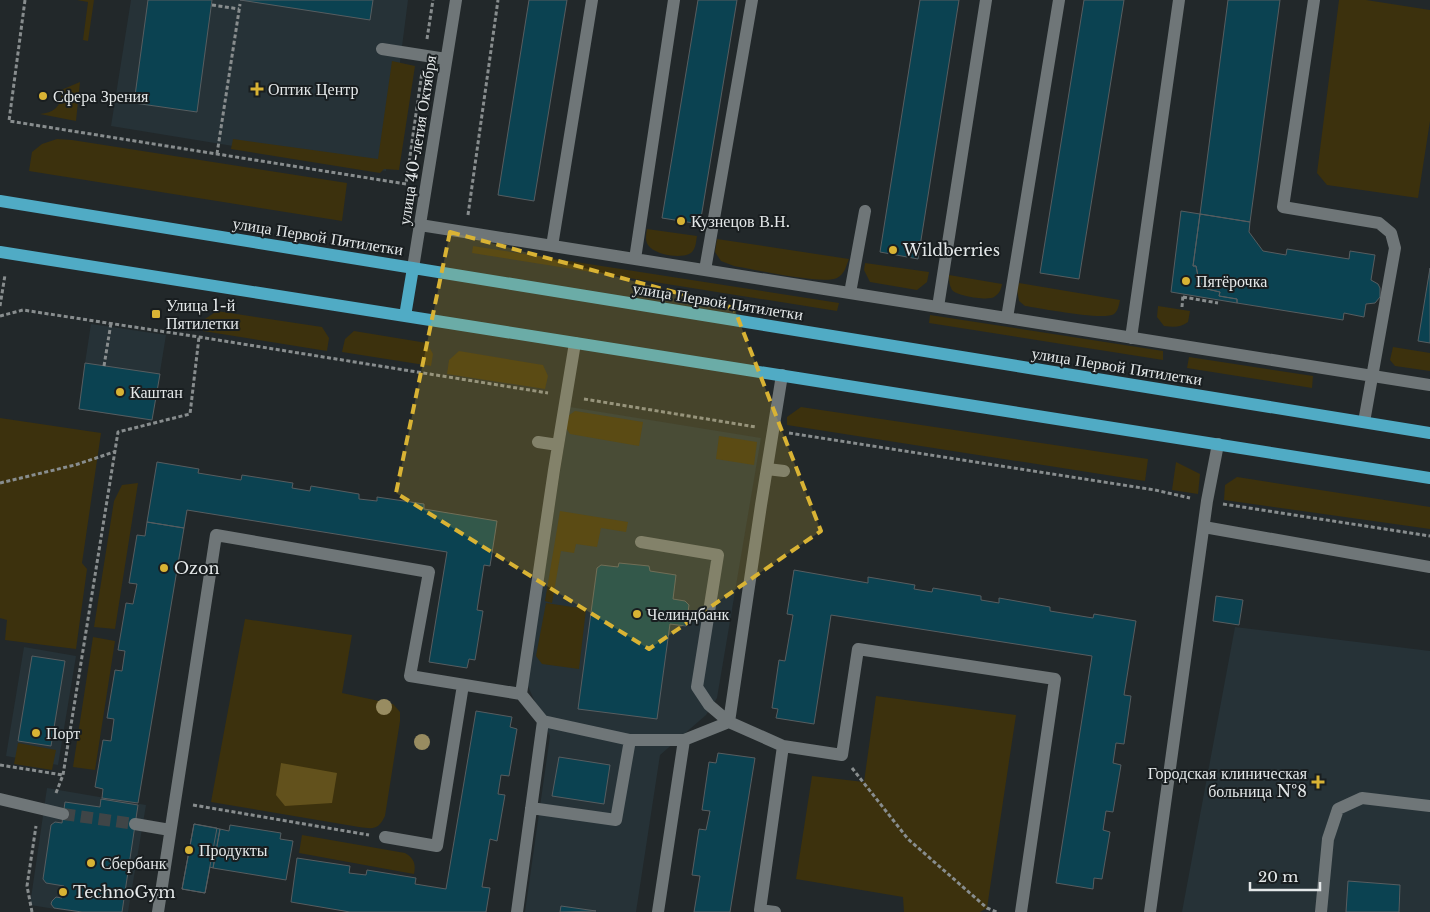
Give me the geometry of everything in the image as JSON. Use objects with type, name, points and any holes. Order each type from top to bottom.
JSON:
[{"type":"main road","name":"улица Первой Пятилетки","points":[[0,201],[1430,433]]},
{"type":"main road","points":[[0,252],[1430,478]]},
{"type":"main road","name":"улица 40-летия Октября","points":[[405,316],[413,268]]},
{"type":"street","name":"улица 40-летия Октября","points":[[413,268],[456,0]]},
{"type":"street","points":[[552,246],[592,0]]},
{"type":"street","points":[[635,259],[674,0]]},
{"type":"street","points":[[705,270],[752,0]]},
{"type":"street","points":[[938,307],[986,0]]},
{"type":"street","points":[[1007,318],[1059,0]]},
{"type":"street","points":[[1131,338],[1179,0]]},
{"type":"street","points":[[1314,0],[1283,207],[1379,223],[1391,234],[1395,248],[1364,422]]},
{"type":"street","points":[[382,49],[446,59]]},
{"type":"street","points":[[850,294],[864,211]]},
{"type":"street","points":[[420,225],[1430,385]]},
{"type":"street","points":[[521,694],[575,343]]},
{"type":"street","points":[[729,722],[782,376]]},
{"type":"street","points":[[538,442],[558,445]]},
{"type":"street","points":[[1150,912],[1204,527],[1218,444]]},
{"type":"street","points":[[767,468],[784,471]]},
{"type":"street","points":[[1204,527],[1430,567]]},
{"type":"street","points":[[158,912],[216,535],[429,572],[410,676],[521,694],[543,721],[630,740],[684,740],[729,722]]},
{"type":"street","points":[[641,542],[718,556],[697,687],[709,705],[729,722],[783,746],[842,756],[858,649],[1055,679],[1021,912]]},
{"type":"street","points":[[385,838],[437,846],[463,685]]},
{"type":"street","points":[[517,912],[543,721]]},
{"type":"street","points":[[531,808],[616,820],[630,740]]},
{"type":"street","points":[[658,912],[684,740]]},
{"type":"street","points":[[775,912],[760,910],[783,746]]},
{"type":"street","points":[[1321,912],[1328,839],[1338,808],[1362,798],[1430,806]]},
{"type":"street","points":[[0,799],[63,814]]},
{"type":"street","points":[[135,824],[170,830]]},
{"type":"path","points":[[26,0],[9,121],[406,184],[433,0]]},
{"type":"path","points":[[465,233],[498,0]]},
{"type":"path","points":[[217,154],[240,4]]},
{"type":"path","points":[[212,5],[239,9]]},
{"type":"path","points":[[0,306],[5,275]]},
{"type":"path","points":[[1182,307],[1183,296],[1218,302]]},
{"type":"path","points":[[0,316],[23,310],[111,323],[1155,490],[1208,501],[1430,536]]},
{"type":"path","points":[[104,366],[111,323]]},
{"type":"path","points":[[32,912],[27,886],[39,808],[58,792],[63,776],[118,432],[190,414],[199,337]]},
{"type":"path","points":[[0,483],[75,465],[114,452]]},
{"type":"path","points":[[842,756],[908,839],[987,908],[997,912]]},
{"type":"path","points":[[0,765],[63,776]]},
{"type":"path","points":[[174,802],[385,838]]},
{"type":"highlighted area","points":[[450,232],[734,308],[821,531],[649,649],[396,493]]},
{"type":"shaded area","points":[[77,0],[94,0],[88,41],[83,40],[88,2]]},
{"type":"shaded area","name":"Оптик Центр","points":[[131,0],[408,0],[386,171],[111,126]]},
{"type":"shaded area","points":[[1339,0],[1366,0],[1430,10],[1430,121],[1418,198],[1327,185],[1317,173]]},
{"type":"shaded area","points":[[392,61],[415,66],[399,170],[384,169],[380,173],[231,149],[233,139],[378,159]]},
{"type":"shaded area","points":[[80,82],[76,121],[40,114],[50,112],[57,107],[61,100],[61,90]]},
{"type":"shaded area","points":[[57,139],[347,183],[342,221],[29,171],[32,152],[42,144]]},
{"type":"shaded area","points":[[647,229],[697,236],[696,244],[692,252],[683,256],[662,254],[648,245]]},
{"type":"shaded area","points":[[717,239],[849,259],[844,272],[837,278],[829,280],[787,276],[734,266],[721,261],[715,252]]},
{"type":"shaded area","points":[[473,246],[839,303],[837,311],[472,253]]},
{"type":"shaded area","points":[[865,263],[929,272],[927,282],[917,290],[870,282],[864,270]]},
{"type":"shaded area","points":[[949,275],[1002,284],[1000,292],[991,298],[960,294],[952,290]]},
{"type":"shaded area","points":[[1019,283],[1120,300],[1115,313],[1108,316],[1085,315],[1025,306],[1019,301],[1017,290]]},
{"type":"shaded area","points":[[1158,306],[1190,311],[1188,322],[1173,327],[1164,326],[1157,317]]},
{"type":"shaded area","points":[[217,311],[322,327],[329,338],[327,351],[203,331],[205,319]]},
{"type":"shaded area","points":[[930,315],[1163,351],[1163,360],[929,323]]},
{"type":"shaded area","points":[[91,324],[166,335],[152,421],[78,409]]},
{"type":"shaded area","points":[[354,331],[427,343],[433,354],[431,366],[342,352],[345,339]]},
{"type":"shaded area","points":[[1393,347],[1430,353],[1430,371],[1395,366],[1390,360]]},
{"type":"shaded area","points":[[459,351],[543,365],[548,376],[545,389],[447,374],[449,360]]},
{"type":"shaded area","points":[[1189,357],[1313,376],[1312,388],[1187,368]]},
{"type":"shaded area","points":[[570,407],[761,438],[717,698],[706,715],[660,755],[636,912],[525,912],[550,736],[527,684]]},
{"type":"shaded area","points":[[801,407],[1148,459],[1145,481],[787,425],[787,417]]},
{"type":"shaded area","points":[[575,411],[643,422],[639,446],[570,434],[566,428],[568,416]]},
{"type":"shaded area","points":[[0,418],[101,433],[82,563],[87,569],[76,649],[5,640],[7,620],[0,618]]},
{"type":"shaded area","points":[[719,436],[757,442],[754,465],[716,459]]},
{"type":"shaded area","points":[[1176,462],[1200,474],[1198,494],[1172,490]]},
{"type":"shaded area","points":[[1237,477],[1430,507],[1430,529],[1224,500],[1225,485]]},
{"type":"shaded area","points":[[138,483],[115,629],[94,627],[114,501],[122,485]]},
{"type":"shaded area","points":[[560,511],[628,522],[626,532],[601,528],[597,547],[576,544],[574,553],[561,551],[552,603],[545,601]]},
{"type":"shaded area","points":[[546,603],[586,609],[579,669],[542,664],[536,656]]},
{"type":"shaded area","points":[[245,619],[352,635],[342,693],[393,704],[400,712],[385,816],[375,828],[359,827],[211,802]]},
{"type":"shaded area","name":"Городская клиническая больница №8","points":[[1235,627],[1430,651],[1430,912],[1182,912]]},
{"type":"shaded area","points":[[93,637],[115,641],[95,770],[73,767]]},
{"type":"shaded area","points":[[24,647],[76,656],[58,765],[6,756]]},
{"type":"shaded area","points":[[876,696],[1016,715],[987,908],[980,912],[904,912],[903,897],[796,879],[812,776],[864,782]]},
{"type":"shaded area","points":[[18,743],[56,750],[52,770],[14,764]]},
{"type":"shaded area","points":[[281,763],[337,773],[332,803],[285,806],[276,795]]},
{"type":"shaded area","points":[[47,788],[146,805],[128,912],[74,912],[30,905]]},
{"type":"shaded area","points":[[302,835],[405,853],[414,862],[414,874],[299,853]]},
{"type":"building","points":[[148,0],[212,0],[197,112],[134,103]]},
{"type":"building","points":[[240,0],[373,0],[370,20]]},
{"type":"building","points":[[529,0],[567,0],[534,201],[498,195]]},
{"type":"building","points":[[698,0],[737,0],[700,224],[662,218]]},
{"type":"building","points":[[920,0],[959,0],[918,259],[880,252]]},
{"type":"building","points":[[1084,0],[1124,0],[1079,279],[1040,273]]},
{"type":"building","points":[[1228,0],[1280,0],[1250,222],[1200,214]]},
{"type":"building","points":[[1181,211],[1200,214],[1193,266],[1196,266],[1199,281],[1207,289],[1220,292],[1219,296],[1237,299],[1237,303],[1171,292]]},
{"type":"building","points":[[1200,214],[1250,222],[1249,232],[1263,251],[1286,255],[1287,249],[1349,259],[1350,251],[1375,255],[1371,280],[1378,284],[1380,297],[1375,303],[1366,304],[1364,317],[1344,313],[1343,320],[1237,303],[1237,299],[1219,296],[1220,292],[1207,289],[1199,281],[1196,266],[1193,266]]},
{"type":"building","points":[[1430,268],[1430,343],[1418,341]]},
{"type":"building","points":[[85,363],[160,374],[152,420],[79,409]]},
{"type":"building","points":[[157,462],[199,469],[198,473],[241,480],[242,475],[293,483],[292,488],[310,491],[311,486],[359,494],[359,499],[377,501],[377,497],[424,504],[424,509],[497,521],[490,566],[484,565],[477,610],[483,611],[475,660],[469,659],[467,668],[429,662],[447,552],[187,510],[184,528],[147,522]]},
{"type":"building","points":[[147,522],[184,528],[138,803],[102,798],[103,789],[95,787],[103,740],[111,741],[114,719],[107,718],[115,670],[122,671],[125,651],[118,650],[126,603],[133,604],[137,584],[129,583],[137,535],[145,536]]},
{"type":"building","points":[[619,563],[649,566],[650,571],[676,575],[673,599],[685,601],[689,605],[686,626],[670,624],[657,719],[578,709],[597,568],[601,565],[618,567]]},
{"type":"building","points":[[794,570],[868,583],[868,577],[915,585],[914,589],[932,592],[933,588],[981,596],[981,600],[999,603],[999,598],[1050,607],[1050,611],[1093,618],[1094,614],[1136,621],[1124,695],[1131,696],[1124,744],[1116,743],[1113,763],[1121,765],[1113,812],[1106,811],[1103,830],[1110,832],[1102,879],[1094,878],[1093,889],[1056,883],[1092,656],[831,615],[814,724],[776,718],[778,709],[772,708],[779,660],[785,661],[793,615],[787,614]]},
{"type":"building","points":[[1216,596],[1243,600],[1239,625],[1213,621]]},
{"type":"building","points":[[32,656],[65,661],[51,746],[18,741]]},
{"type":"building","points":[[476,711],[512,717],[510,727],[517,729],[509,776],[501,775],[498,794],[505,795],[497,841],[490,839],[482,887],[490,888],[486,912],[350,912],[291,902],[297,858],[350,866],[349,873],[366,875],[367,870],[416,878],[415,884],[446,889]]},
{"type":"building","points":[[718,753],[755,758],[730,912],[694,912],[700,876],[692,875],[699,829],[706,830],[710,811],[702,810],[709,762],[716,763]]},
{"type":"building","points":[[559,757],[610,765],[604,804],[552,796]]},
{"type":"building","points":[[101,799],[138,805],[122,912],[82,912],[54,908],[51,904],[52,901],[56,897],[62,898],[64,886],[46,883],[43,879],[51,825],[55,822],[62,823],[65,802],[100,807]]},
{"type":"building","points":[[194,824],[220,829],[213,868],[210,867],[205,893],[182,889]]},
{"type":"building","points":[[194,824],[217,828],[205,893],[182,889]]},
{"type":"building","points":[[230,825],[281,833],[280,839],[293,841],[286,880],[213,868],[220,829],[229,831]]},
{"type":"building","points":[[1348,881],[1400,885],[1399,912],[1346,912]]},
{"type":"building","points":[[561,906],[596,911],[560,912]]},
{"type":"tunnel","points":[[63,814],[135,824]]},
{"type":"place","name":"Оптик Центр","points":[[257,89]]},
{"type":"place","name":"Сфера Зрения","points":[[43,96]]},
{"type":"place","name":"Кузнецов В.Н.","points":[[681,221]]},
{"type":"place","name":"Wildberries","points":[[893,250]]},
{"type":"place","name":"Пятёрочка","points":[[1186,281]]},
{"type":"place","name":"Улица 1-й Пятилетки","points":[[156,314]]},
{"type":"place","name":"Каштан","points":[[120,392]]},
{"type":"place","name":"Ozon","points":[[164,568]]},
{"type":"place","name":"Челиндбанк","points":[[637,614]]},
{"type":"place","name":"Порт","points":[[36,733]]},
{"type":"place","name":"Городская клиническая больница №8","points":[[1318,782]]},
{"type":"place","name":"Продукты","points":[[189,850]]},
{"type":"place","name":"Сбербанк","points":[[91,863]]},
{"type":"place","name":"TechnoGym","points":[[63,892]]}]
